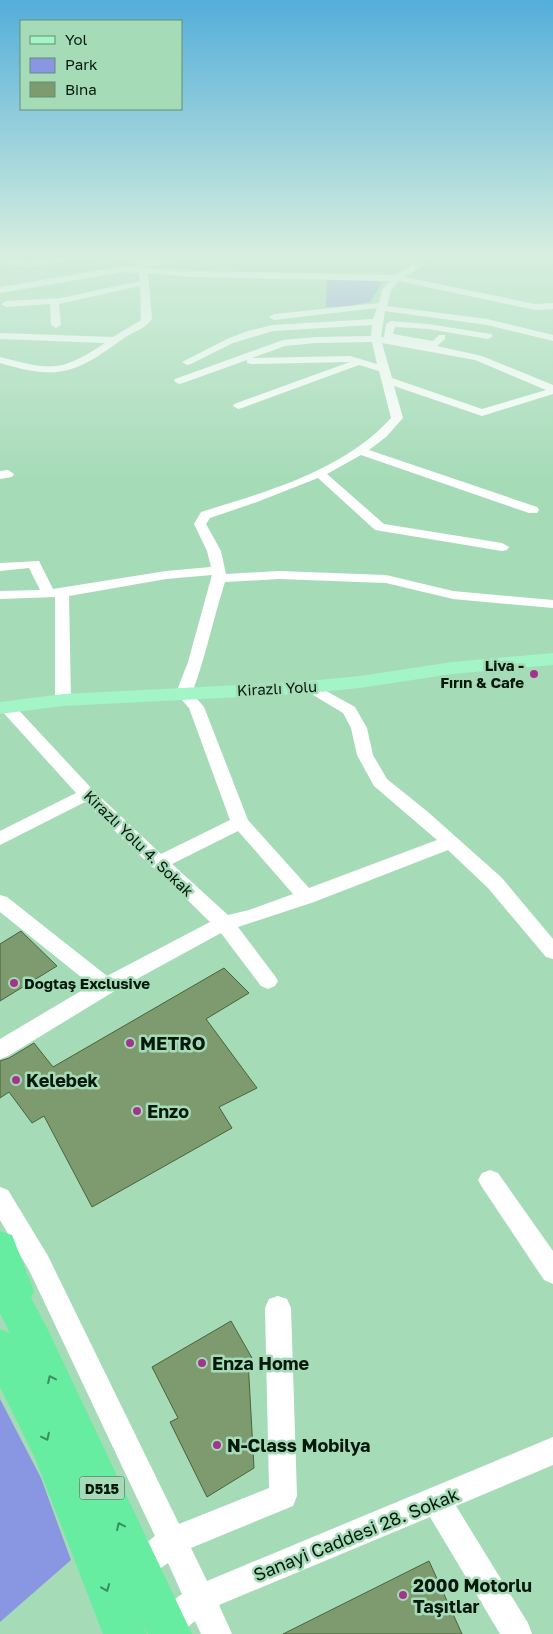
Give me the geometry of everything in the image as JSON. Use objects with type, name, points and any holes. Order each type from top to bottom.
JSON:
[{"type":"highway","points":[[0,1247],[11,1351]]},
{"type":"highway","name":"D515","points":[[0,1277],[11,1351],[125,1634]]},
{"type":"highway","name":"D515","points":[[11,1351],[138,1566],[168,1630]]},
{"type":"main road","name":"Kirazlı Yolu","points":[[4,708],[63,700],[310,687],[360,682],[452,668],[553,659]]},
{"type":"street","points":[[0,360],[18,366],[62,369],[111,345],[137,328]]},
{"type":"street","points":[[187,362],[230,341],[251,333],[272,328]]},
{"type":"street","points":[[307,897],[240,822],[196,707],[184,693],[196,662],[219,574],[214,551],[200,524],[205,515],[283,489],[318,473],[359,450],[390,428],[397,418],[376,339],[377,328]]},
{"type":"street","points":[[390,328],[388,336],[435,344],[442,337]]},
{"type":"street","points":[[436,328],[488,336]]},
{"type":"street","points":[[453,352],[501,329],[496,328]]},
{"type":"street","points":[[513,328],[553,338]]},
{"type":"street","points":[[0,336],[117,340]]},
{"type":"street","points":[[179,381],[283,343],[316,340],[376,339],[478,358],[553,390]]},
{"type":"street","points":[[252,361],[341,359],[385,369]]},
{"type":"street","points":[[238,406],[360,362]]},
{"type":"street","points":[[388,380],[482,413],[553,390]]},
{"type":"street","points":[[359,450],[533,510]]},
{"type":"street","points":[[318,473],[380,527],[502,547]]},
{"type":"street","points":[[0,567],[34,564],[56,593],[63,700]]},
{"type":"street","points":[[0,595],[56,593],[166,575],[219,574],[386,578],[453,595],[553,604]]},
{"type":"street","points":[[310,687],[349,710],[359,728],[365,755],[380,782],[422,816],[496,884],[553,952]]},
{"type":"street","name":"Kirazlı Yolu 4. Sokak","points":[[4,708],[87,794],[158,863],[224,923],[268,980]]},
{"type":"street","points":[[0,839],[87,794]]},
{"type":"street","points":[[158,863],[240,822]]},
{"type":"street","points":[[0,1050],[106,986],[224,923],[253,916],[307,897],[450,842]]},
{"type":"street","points":[[0,902],[106,986]]},
{"type":"street","points":[[490,1180],[553,1272]]},
{"type":"street","points":[[0,1198],[38,1264],[173,1541],[216,1634]]},
{"type":"street","points":[[138,1566],[173,1541],[284,1496],[278,1308]]},
{"type":"street","name":"Sanayi Caddesi 28. Sokak","points":[[168,1630],[200,1598],[553,1452]]},
{"type":"street","points":[[437,1501],[517,1634]]},
{"type":"green space","points":[[0,1399],[41,1478],[71,1560],[0,1622]]},
{"type":"building","name":"Doğtaş Exclusive","points":[[21,931],[57,966],[0,1001],[0,944]]},
{"type":"building","name":"Enzo","points":[[224,968],[249,993],[206,1019],[257,1088],[219,1107],[232,1128],[92,1207],[44,1116],[32,1123],[9,1092],[0,1098],[0,1061],[9,1058],[34,1043],[53,1067]]},
{"type":"building","points":[[231,1321],[252,1358],[248,1360],[254,1468],[207,1497],[170,1422],[178,1418],[152,1367]]},
{"type":"building","name":"2000 Motorlu Taşıtlar","points":[[429,1561],[462,1634],[283,1634]]},
{"type":"place","name":"Liva - Fırın & Cafe","points":[[534,674]]},
{"type":"place","name":"Doğtaş Exclusive","points":[[14,983]]},
{"type":"place","name":"METRO","points":[[130,1043]]},
{"type":"place","name":"Kelebek","points":[[16,1080]]},
{"type":"place","name":"Enzo","points":[[137,1111]]},
{"type":"place","name":"Enza Home","points":[[202,1363]]},
{"type":"place","name":"N-Class Mobilya","points":[[217,1445]]},
{"type":"place","name":"2000 Motorlu Taşıtlar","points":[[403,1595]]}]
